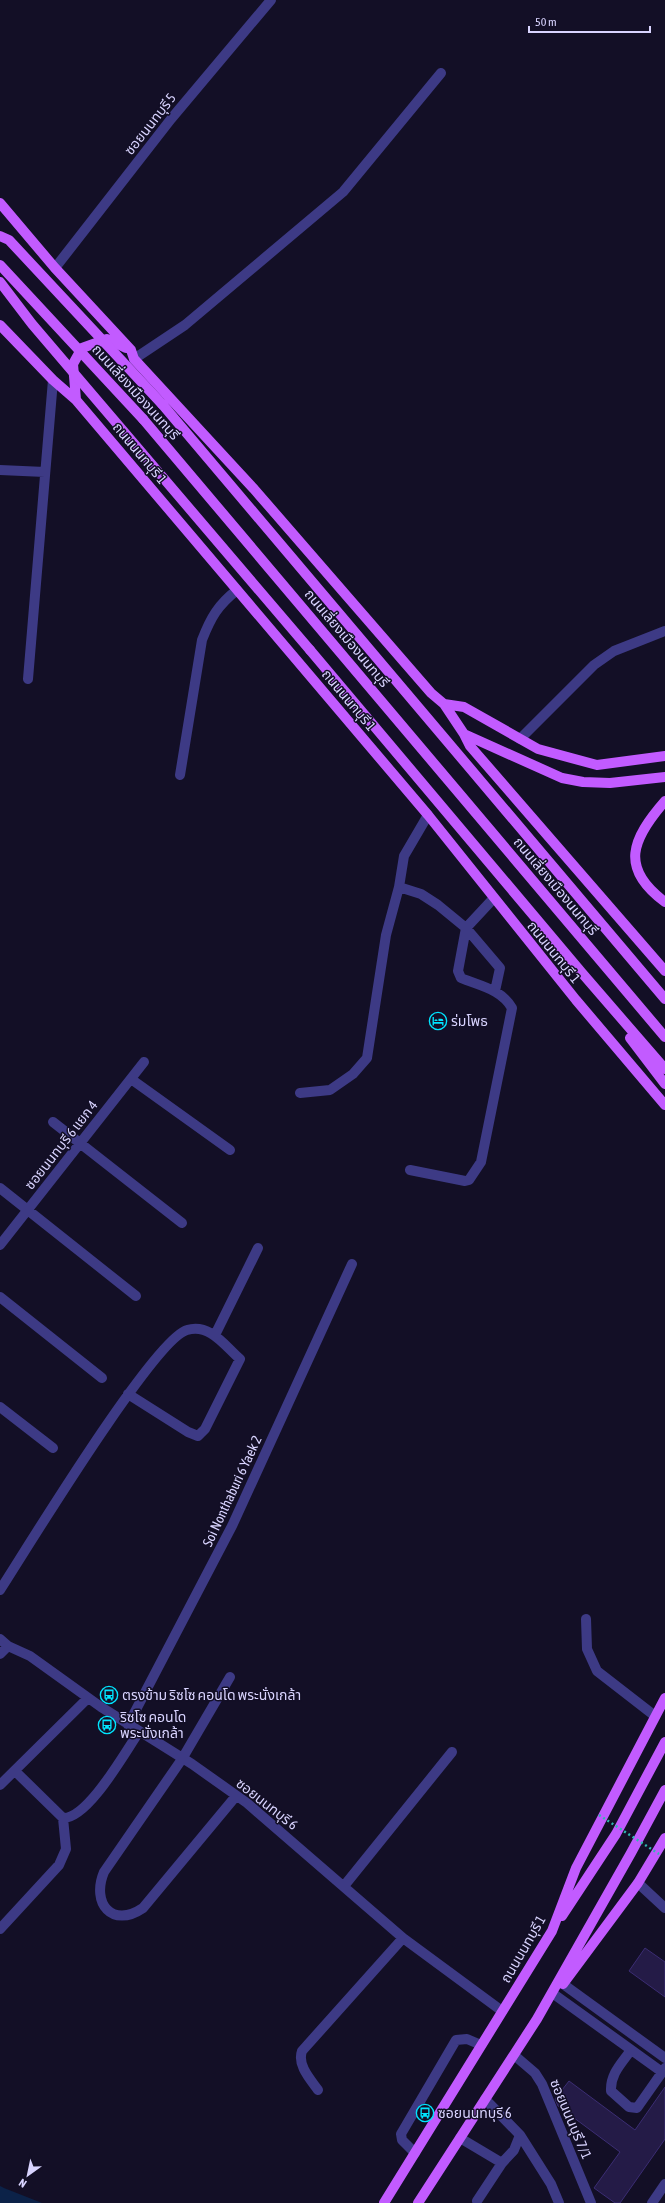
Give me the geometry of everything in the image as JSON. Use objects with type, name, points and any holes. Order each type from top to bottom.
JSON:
[{"type":"main road","points":[[0,203],[55,268],[254,489],[431,693],[444,704],[464,734],[470,746],[665,971]]},
{"type":"main road","name":"ถนนเลี่ยงเมืองนนทบุรี","points":[[0,230],[4,238],[162,404],[665,998]]},
{"type":"main road","name":"ถนนเลี่ยงเมืองนนทบุรี","points":[[0,265],[143,419],[665,1037]]},
{"type":"main road","points":[[0,282],[37,330],[665,1069]]},
{"type":"main road","name":"ถนนนนทบุรี 1","points":[[0,325],[52,380],[76,400],[428,815],[493,899],[576,1000],[665,1104]]},
{"type":"main road","points":[[76,400],[74,364],[82,348],[107,339],[133,355]]},
{"type":"main road","points":[[444,704],[464,707],[538,749],[597,765],[665,756]]},
{"type":"main road","points":[[464,734],[562,778],[583,782],[610,783],[665,777]]},
{"type":"main road","points":[[665,801],[649,819],[636,843],[635,858],[639,874],[649,890],[665,902]]},
{"type":"main road","points":[[582,973],[665,1084]]},
{"type":"main road","name":"ถนนนนทบุรี 1","points":[[384,2203],[552,1931],[576,1868],[665,1698]]},
{"type":"main road","points":[[552,1931],[616,1834],[665,1742]]},
{"type":"main road","points":[[418,2203],[537,2019],[665,1790]]},
{"type":"main road","points":[[537,2019],[638,1883],[665,1838]]},
{"type":"street","name":"ซอยนนทบุรี 5","points":[[55,268],[171,119],[271,0]]},
{"type":"street","points":[[133,355],[185,325],[343,192],[441,73]]},
{"type":"street","points":[[28,679],[52,380]]},
{"type":"street","points":[[0,470],[45,472]]},
{"type":"street","points":[[180,775],[202,640],[210,620],[221,603],[237,590]]},
{"type":"street","points":[[520,739],[594,665],[614,651],[665,631]]},
{"type":"street","points":[[300,1093],[330,1090],[353,1074],[367,1058],[386,935],[399,887],[404,856],[428,815]]},
{"type":"street","points":[[399,887],[421,894],[466,928],[500,968],[495,991]]},
{"type":"street","points":[[410,1170],[465,1181],[469,1180],[481,1162],[512,1008],[507,1000],[495,991],[461,978],[458,971],[466,928],[493,899]]},
{"type":"street","name":"ซอยนนทบุรี 6 แยก 4","points":[[0,1245],[144,1062]]},
{"type":"street","points":[[131,1079],[230,1150]]},
{"type":"street","points":[[53,1122],[79,1144],[182,1223]]},
{"type":"street","points":[[0,1188],[136,1296]]},
{"type":"street","points":[[215,1335],[258,1248]]},
{"type":"street","name":"Soi Nonthaburi 6 Yaek 2","points":[[128,1725],[232,1526],[352,1264]]},
{"type":"street","points":[[0,1297],[102,1378]]},
{"type":"street","points":[[0,1590],[128,1394],[174,1337],[186,1330],[198,1328],[215,1335],[240,1359],[205,1429],[200,1435],[188,1432],[128,1394]]},
{"type":"street","points":[[0,1407],[53,1448]]},
{"type":"street","points":[[586,1619],[586,1649],[597,1671],[655,1716]]},
{"type":"street","name":"ซอยนนทบุรี 6","points":[[0,1639],[8,1646],[30,1656],[88,1698],[247,1803],[403,1938],[502,2011]]},
{"type":"street","points":[[0,1654],[8,1646]]},
{"type":"street","points":[[230,1677],[182,1759],[104,1872],[98,1892],[107,1910],[121,1917],[133,1915],[143,1908],[236,1796]]},
{"type":"street","points":[[0,1785],[88,1698]]},
{"type":"street","points":[[15,1771],[63,1818],[70,1819],[84,1808],[96,1794],[139,1732]]},
{"type":"street","points":[[344,1886],[452,1752]]},
{"type":"street","points":[[0,1929],[60,1865],[66,1849],[63,1818]]},
{"type":"street","points":[[638,1883],[665,1908]]},
{"type":"street","points":[[318,2090],[303,2068],[300,2056],[302,2051],[403,1938]]},
{"type":"street","points":[[563,1984],[665,2058]]},
{"type":"street","points":[[555,1995],[631,2050],[663,2070],[638,2108],[629,2108],[611,2091],[610,2083],[613,2076],[631,2050]]},
{"type":"street","points":[[415,2153],[402,2140],[402,2134],[456,2040],[467,2039],[481,2045]]},
{"type":"street","name":"ซอยนนนบุรี 7/1","points":[[514,2055],[535,2073],[542,2084],[591,2203]]},
{"type":"street","points":[[485,2099],[520,2135],[551,2184],[559,2203]]},
{"type":"street","points":[[477,2201],[502,2163],[514,2150],[520,2135]]},
{"type":"street","points":[[460,2138],[502,2163]]},
{"type":"street","points":[[652,2203],[665,2184]]},
{"type":"path","points":[[599,1815],[659,1854]]},
{"type":"water","points":[[0,2186],[4,2188],[42,2203],[0,2203]]},
{"type":"building","points":[[645,1948],[665,1962],[665,1997],[629,1971]]},
{"type":"building","points":[[569,2081],[635,2130],[665,2087],[665,2139],[620,2203],[615,2203],[594,2188],[620,2152],[558,2106],[555,2099]]},
{"type":"place","name":"ร่มโพธ","points":[[438,1021]]},
{"type":"place","name":"ตรงข้าม ริซโซ คอนโด พระนั่งเกล้า","points":[[109,1695]]},
{"type":"place","name":"ริซโซ คอนโด พระนั่งเกล้า","points":[[107,1725]]},
{"type":"place","name":"ซอยนนทบุรี 6","points":[[425,2113]]}]
